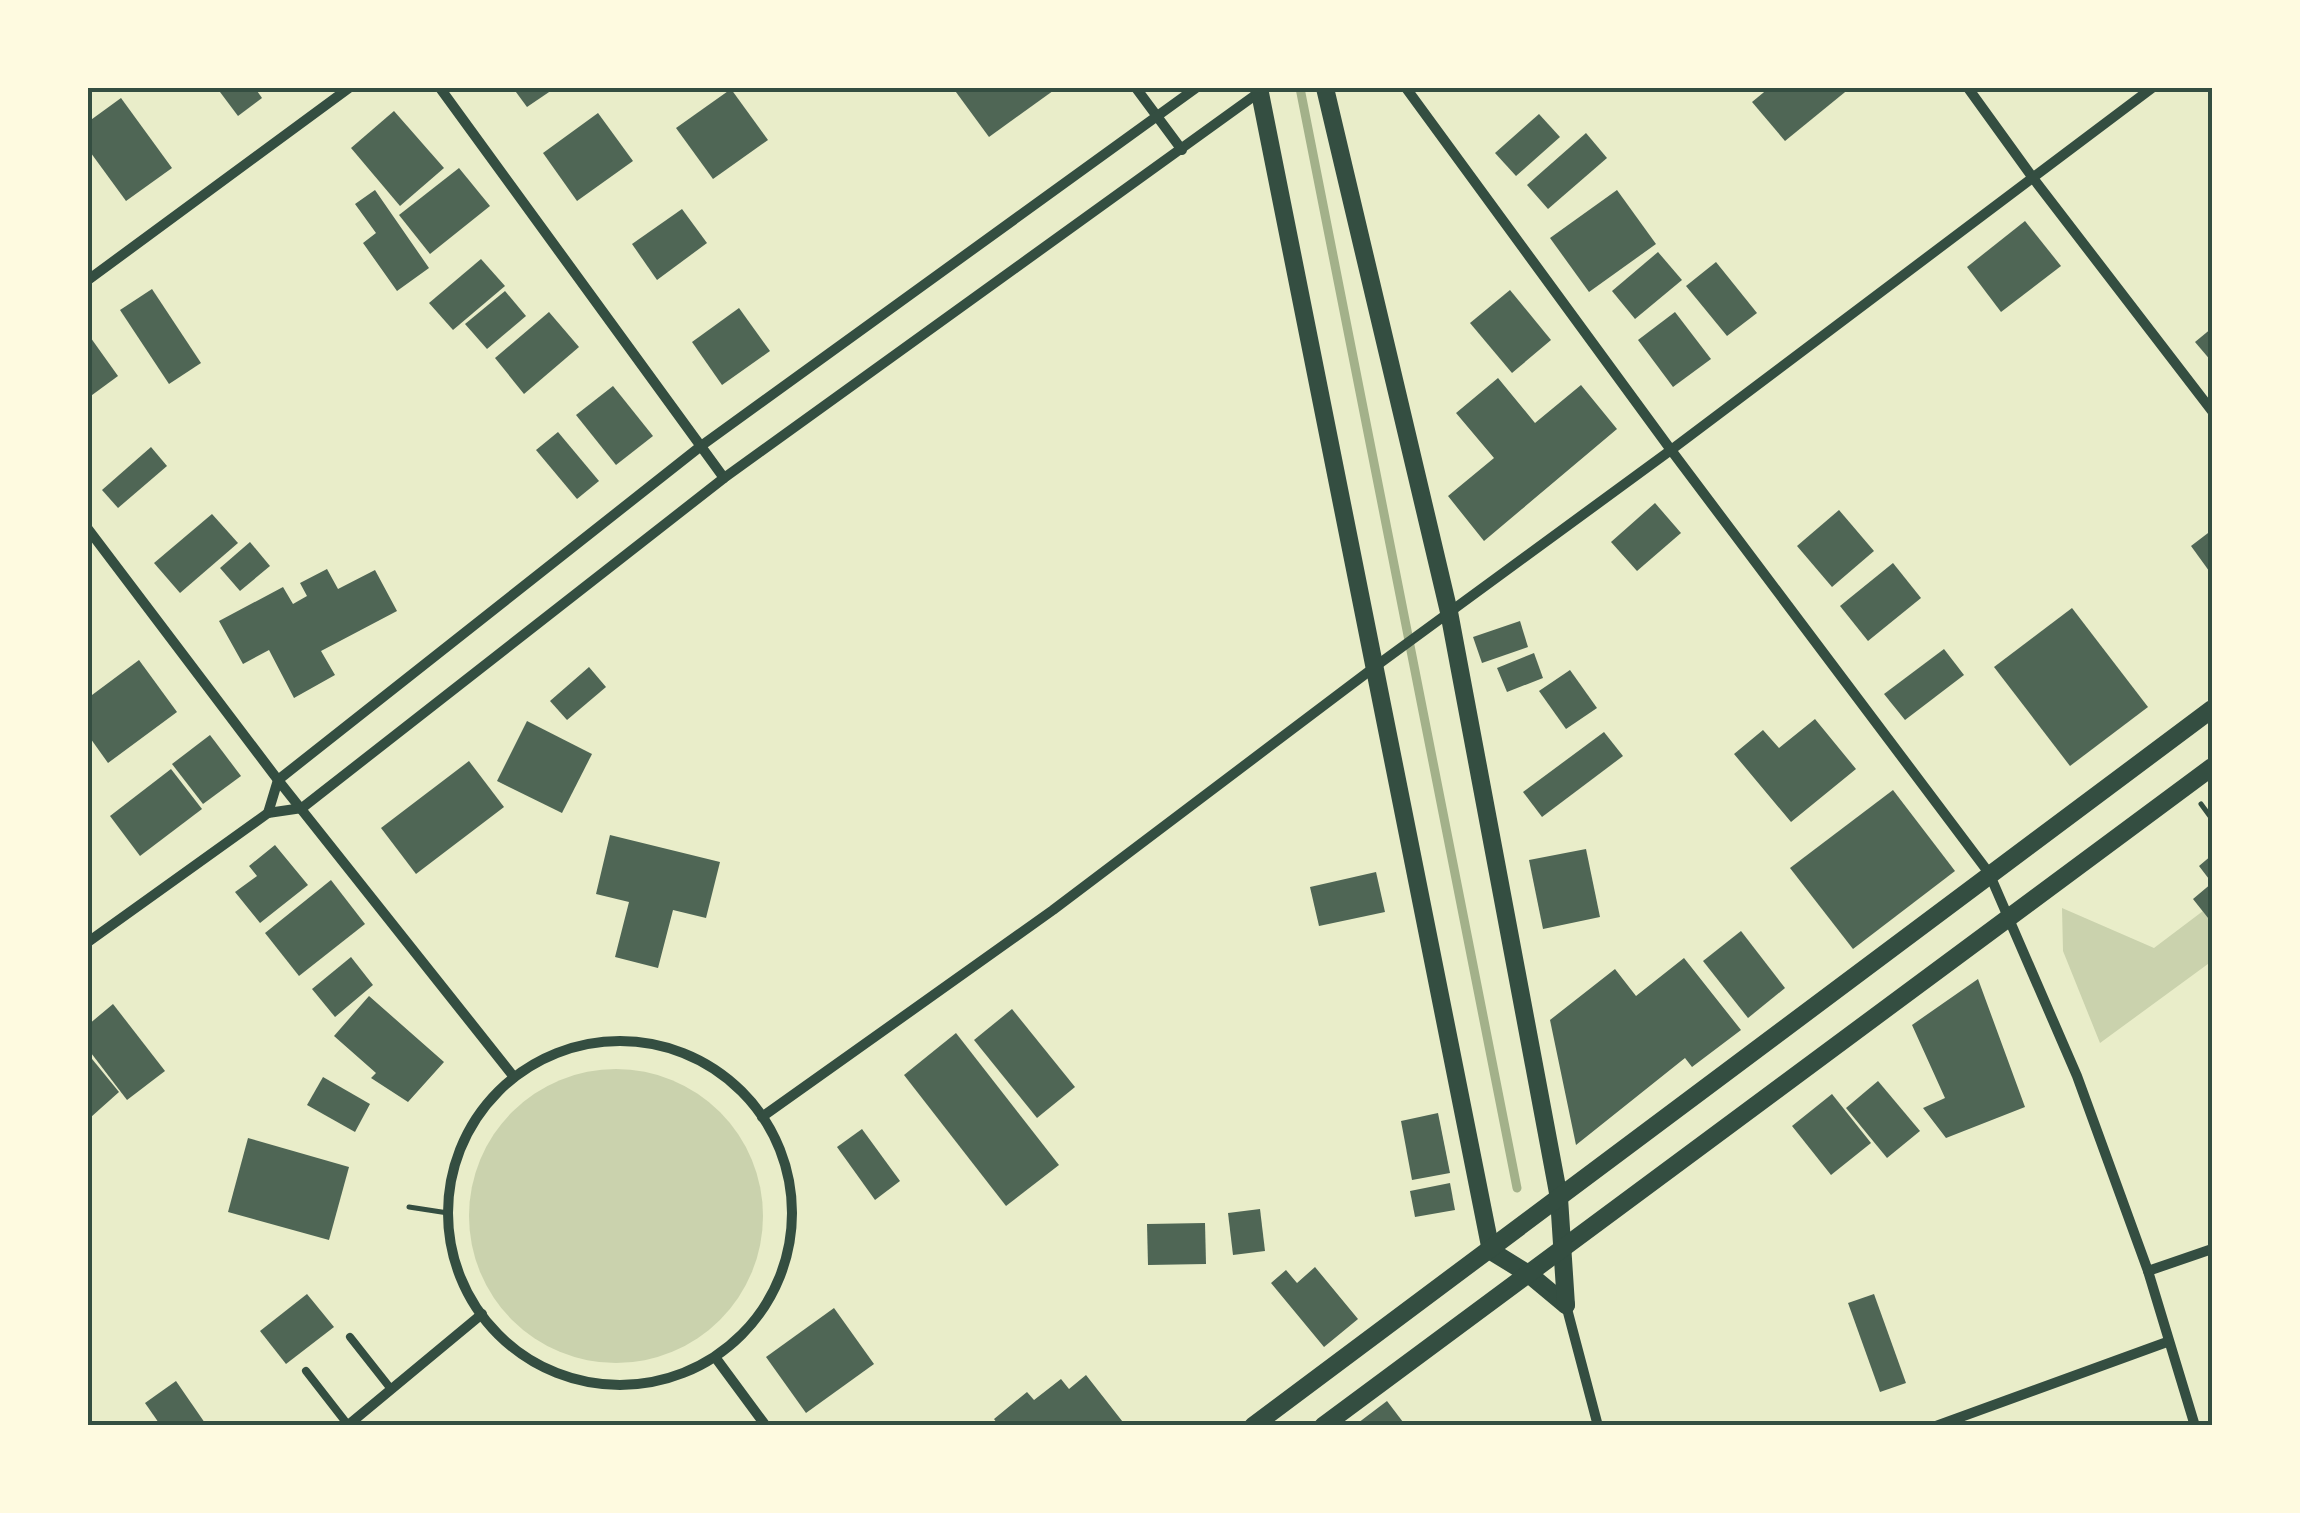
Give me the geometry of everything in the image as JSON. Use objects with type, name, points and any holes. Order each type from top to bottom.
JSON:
[{"type":"street","points":[[88,280],[349,88]]},
{"type":"street","points":[[440,88],[724,478]]},
{"type":"street","points":[[1136,88],[1182,150]]},
{"type":"street","points":[[268,813],[278,780],[701,446],[1196,88]]},
{"type":"street","points":[[1325,88],[1449,612],[1560,1198],[1566,1305],[1598,1426]]},
{"type":"street","points":[[1406,88],[1671,450],[1989,873],[2077,1076],[2148,1271],[2195,1426]]},
{"type":"street","points":[[1968,88],[2212,411]]},
{"type":"street","points":[[762,1117],[1054,910],[2152,88]]},
{"type":"street","points":[[88,942],[268,813],[302,808],[724,478],[1262,89],[1491,1250],[1566,1305]]},
{"type":"street","points":[[88,529],[278,780],[514,1077]]},
{"type":"street","points":[[1254,1426],[2212,708]]},
{"type":"street","points":[[1323,1426],[2212,766]]},
{"type":"street","points":[[639,1042],[686,1055],[708,1066],[728,1080],[762,1117],[788,1174],[790,1237],[782,1272],[769,1301],[750,1326],[715,1357],[688,1372],[658,1381],[596,1384],[562,1375],[532,1360],[505,1340],[470,1297],[454,1259],[448,1212],[452,1174],[469,1130],[514,1077],[573,1047],[639,1042]]},
{"type":"street","points":[[2148,1271],[2212,1249]]},
{"type":"street","points":[[347,1425],[482,1314]]},
{"type":"street","points":[[1936,1426],[2167,1342]]},
{"type":"street","points":[[715,1357],[766,1426]]},
{"type":"lane","points":[[350,1337],[391,1388]]},
{"type":"lane","points":[[306,1372],[347,1425]]},
{"type":"path","points":[[409,1207],[448,1212]]},
{"type":"green space","points":[[2062,908],[2154,948],[2203,911],[2212,923],[2212,961],[2100,1043],[2063,951]]},
{"type":"green space","points":[[616,1069],[672,1080],[720,1112],[752,1160],[763,1216],[752,1272],[720,1320],[672,1352],[616,1363],[560,1352],[512,1320],[480,1272],[469,1216],[480,1160],[512,1112],[560,1080]]},
{"type":"building","points":[[217,88],[255,88],[262,98],[238,116]]},
{"type":"building","points":[[513,88],[555,88],[527,107]]},
{"type":"building","points":[[953,88],[1057,88],[989,137]]},
{"type":"building","points":[[1769,88],[1850,88],[1785,141],[1752,102]]},
{"type":"building","points":[[731,89],[768,140],[713,179],[676,128]]},
{"type":"building","points":[[121,98],[172,168],[126,201],[88,149],[88,122]]},
{"type":"building","points":[[394,111],[444,168],[400,206],[351,148]]},
{"type":"building","points":[[598,113],[633,161],[577,201],[543,153]]},
{"type":"building","points":[[1539,114],[1560,137],[1516,176],[1495,153]]},
{"type":"building","points":[[1586,133],[1607,158],[1548,209],[1527,185]]},
{"type":"building","points":[[459,168],[490,206],[430,254],[399,215]]},
{"type":"building","points":[[375,190],[429,268],[397,291],[363,243],[376,233],[355,204]]},
{"type":"building","points":[[1617,190],[1656,244],[1589,292],[1550,238]]},
{"type":"building","points":[[682,209],[707,243],[657,280],[632,244]]},
{"type":"building","points":[[2025,221],[2061,266],[2001,312],[1967,267]]},
{"type":"building","points":[[1658,252],[1682,280],[1635,319],[1612,291]]},
{"type":"building","points":[[481,259],[505,286],[453,330],[429,303]]},
{"type":"building","points":[[1716,262],[1757,313],[1727,336],[1686,286]]},
{"type":"building","points":[[152,289],[201,363],[169,384],[120,310]]},
{"type":"building","points":[[1510,290],[1551,340],[1512,373],[1470,323]]},
{"type":"building","points":[[505,291],[526,316],[487,349],[465,324]]},
{"type":"building","points":[[739,308],[770,351],[722,385],[692,342]]},
{"type":"building","points":[[549,312],[579,347],[524,394],[495,358]]},
{"type":"building","points":[[1675,312],[1711,359],[1673,387],[1638,340]]},
{"type":"building","points":[[2212,328],[2212,362],[2195,342]]},
{"type":"building","points":[[88,334],[118,376],[88,398]]},
{"type":"building","points":[[1498,378],[1535,423],[1581,385],[1617,429],[1484,541],[1448,496],[1494,458],[1456,413]]},
{"type":"building","points":[[613,386],[653,436],[616,465],[576,415]]},
{"type":"building","points":[[558,432],[599,481],[577,499],[536,450]]},
{"type":"building","points":[[151,447],[167,466],[118,508],[102,490]]},
{"type":"building","points":[[1655,503],[1681,533],[1637,571],[1611,542]]},
{"type":"building","points":[[1839,510],[1874,551],[1832,587],[1797,546]]},
{"type":"building","points":[[212,514],[238,543],[180,593],[154,563]]},
{"type":"building","points":[[2212,530],[2212,575],[2191,546]]},
{"type":"building","points":[[250,542],[270,566],[240,591],[220,568]]},
{"type":"building","points":[[1893,563],[1921,598],[1868,641],[1840,606]]},
{"type":"building","points":[[327,569],[338,589],[375,570],[397,611],[321,651],[335,675],[294,698],[269,650],[243,664],[219,621],[283,587],[293,604],[307,596],[300,583]]},
{"type":"building","points":[[2072,608],[2148,707],[2070,766],[1994,667]]},
{"type":"building","points":[[1520,621],[1528,647],[1482,663],[1473,637]]},
{"type":"building","points":[[1944,649],[1964,675],[1905,720],[1884,694]]},
{"type":"building","points":[[1534,653],[1543,678],[1507,692],[1497,668]]},
{"type":"building","points":[[139,660],[177,712],[108,763],[88,735],[88,698]]},
{"type":"building","points":[[589,667],[606,687],[567,720],[550,701]]},
{"type":"building","points":[[1570,670],[1597,708],[1566,729],[1539,691]]},
{"type":"building","points":[[1815,719],[1856,769],[1791,822],[1734,754],[1763,730],[1779,748]]},
{"type":"building","points":[[527,721],[592,754],[562,813],[497,781]]},
{"type":"building","points":[[1604,732],[1623,756],[1542,817],[1523,792]]},
{"type":"building","points":[[210,735],[241,776],[203,804],[172,764]]},
{"type":"building","points":[[469,761],[504,807],[416,874],[381,828]]},
{"type":"building","points":[[171,769],[202,809],[140,856],[110,816]]},
{"type":"building","points":[[1893,790],[1955,871],[1853,949],[1790,868]]},
{"type":"building","points":[[610,835],[720,862],[706,918],[673,910],[658,968],[615,957],[629,902],[596,894]]},
{"type":"building","points":[[275,845],[308,885],[260,923],[235,892],[257,876],[249,866]]},
{"type":"building","points":[[1586,849],[1600,917],[1543,929],[1529,860]]},
{"type":"building","points":[[2212,855],[2212,883],[2199,866]]},
{"type":"building","points":[[1376,872],[1385,912],[1319,926],[1310,887]]},
{"type":"building","points":[[331,880],[365,924],[299,976],[265,933]]},
{"type":"building","points":[[2212,883],[2212,923],[2193,899]]},
{"type":"building","points":[[1741,931],[1785,988],[1748,1018],[1703,961]]},
{"type":"building","points":[[351,957],[373,985],[335,1017],[312,989]]},
{"type":"building","points":[[1684,958],[1741,1030],[1692,1067],[1685,1058],[1576,1145],[1550,1020],[1615,969],[1636,996]]},
{"type":"building","points":[[1978,979],[2025,1107],[1946,1138],[1923,1108],[1945,1098],[1912,1025]]},
{"type":"building","points":[[369,996],[444,1062],[408,1102],[371,1078],[376,1073],[334,1036]]},
{"type":"building","points":[[113,1004],[165,1071],[127,1100],[88,1049],[88,1025]]},
{"type":"building","points":[[1012,1009],[1075,1087],[1037,1118],[974,1040]]},
{"type":"building","points":[[956,1033],[1059,1165],[1006,1206],[904,1075]]},
{"type":"building","points":[[88,1054],[119,1092],[91,1117],[88,1113]]},
{"type":"building","points":[[323,1077],[370,1104],[355,1132],[307,1105]]},
{"type":"building","points":[[1878,1081],[1920,1131],[1887,1158],[1846,1108]]},
{"type":"building","points":[[1832,1094],[1871,1143],[1831,1175],[1792,1126]]},
{"type":"building","points":[[1438,1113],[1450,1173],[1412,1180],[1401,1121]]},
{"type":"building","points":[[862,1129],[900,1181],[875,1200],[837,1147]]},
{"type":"building","points":[[248,1138],[349,1167],[329,1240],[228,1212]]},
{"type":"building","points":[[1450,1183],[1455,1210],[1415,1217],[1410,1191]]},
{"type":"building","points":[[1260,1209],[1265,1251],[1233,1255],[1228,1213]]},
{"type":"building","points":[[1205,1223],[1206,1264],[1148,1265],[1147,1224]]},
{"type":"building","points":[[1315,1267],[1358,1319],[1324,1347],[1271,1283],[1286,1270],[1297,1283]]},
{"type":"building","points":[[307,1294],[334,1327],[286,1364],[260,1331]]},
{"type":"building","points":[[1874,1294],[1906,1383],[1880,1392],[1848,1303]]},
{"type":"building","points":[[834,1308],[874,1364],[806,1413],[766,1357]]},
{"type":"building","points":[[1086,1375],[1126,1426],[999,1426],[994,1419],[1027,1392],[1034,1400],[1061,1379],[1069,1389]]},
{"type":"building","points":[[176,1381],[207,1426],[161,1426],[145,1403]]},
{"type":"building","points":[[1387,1401],[1406,1426],[1354,1426]]},
{"type":"waterway","points":[[1300,88],[1517,1188]]}]
